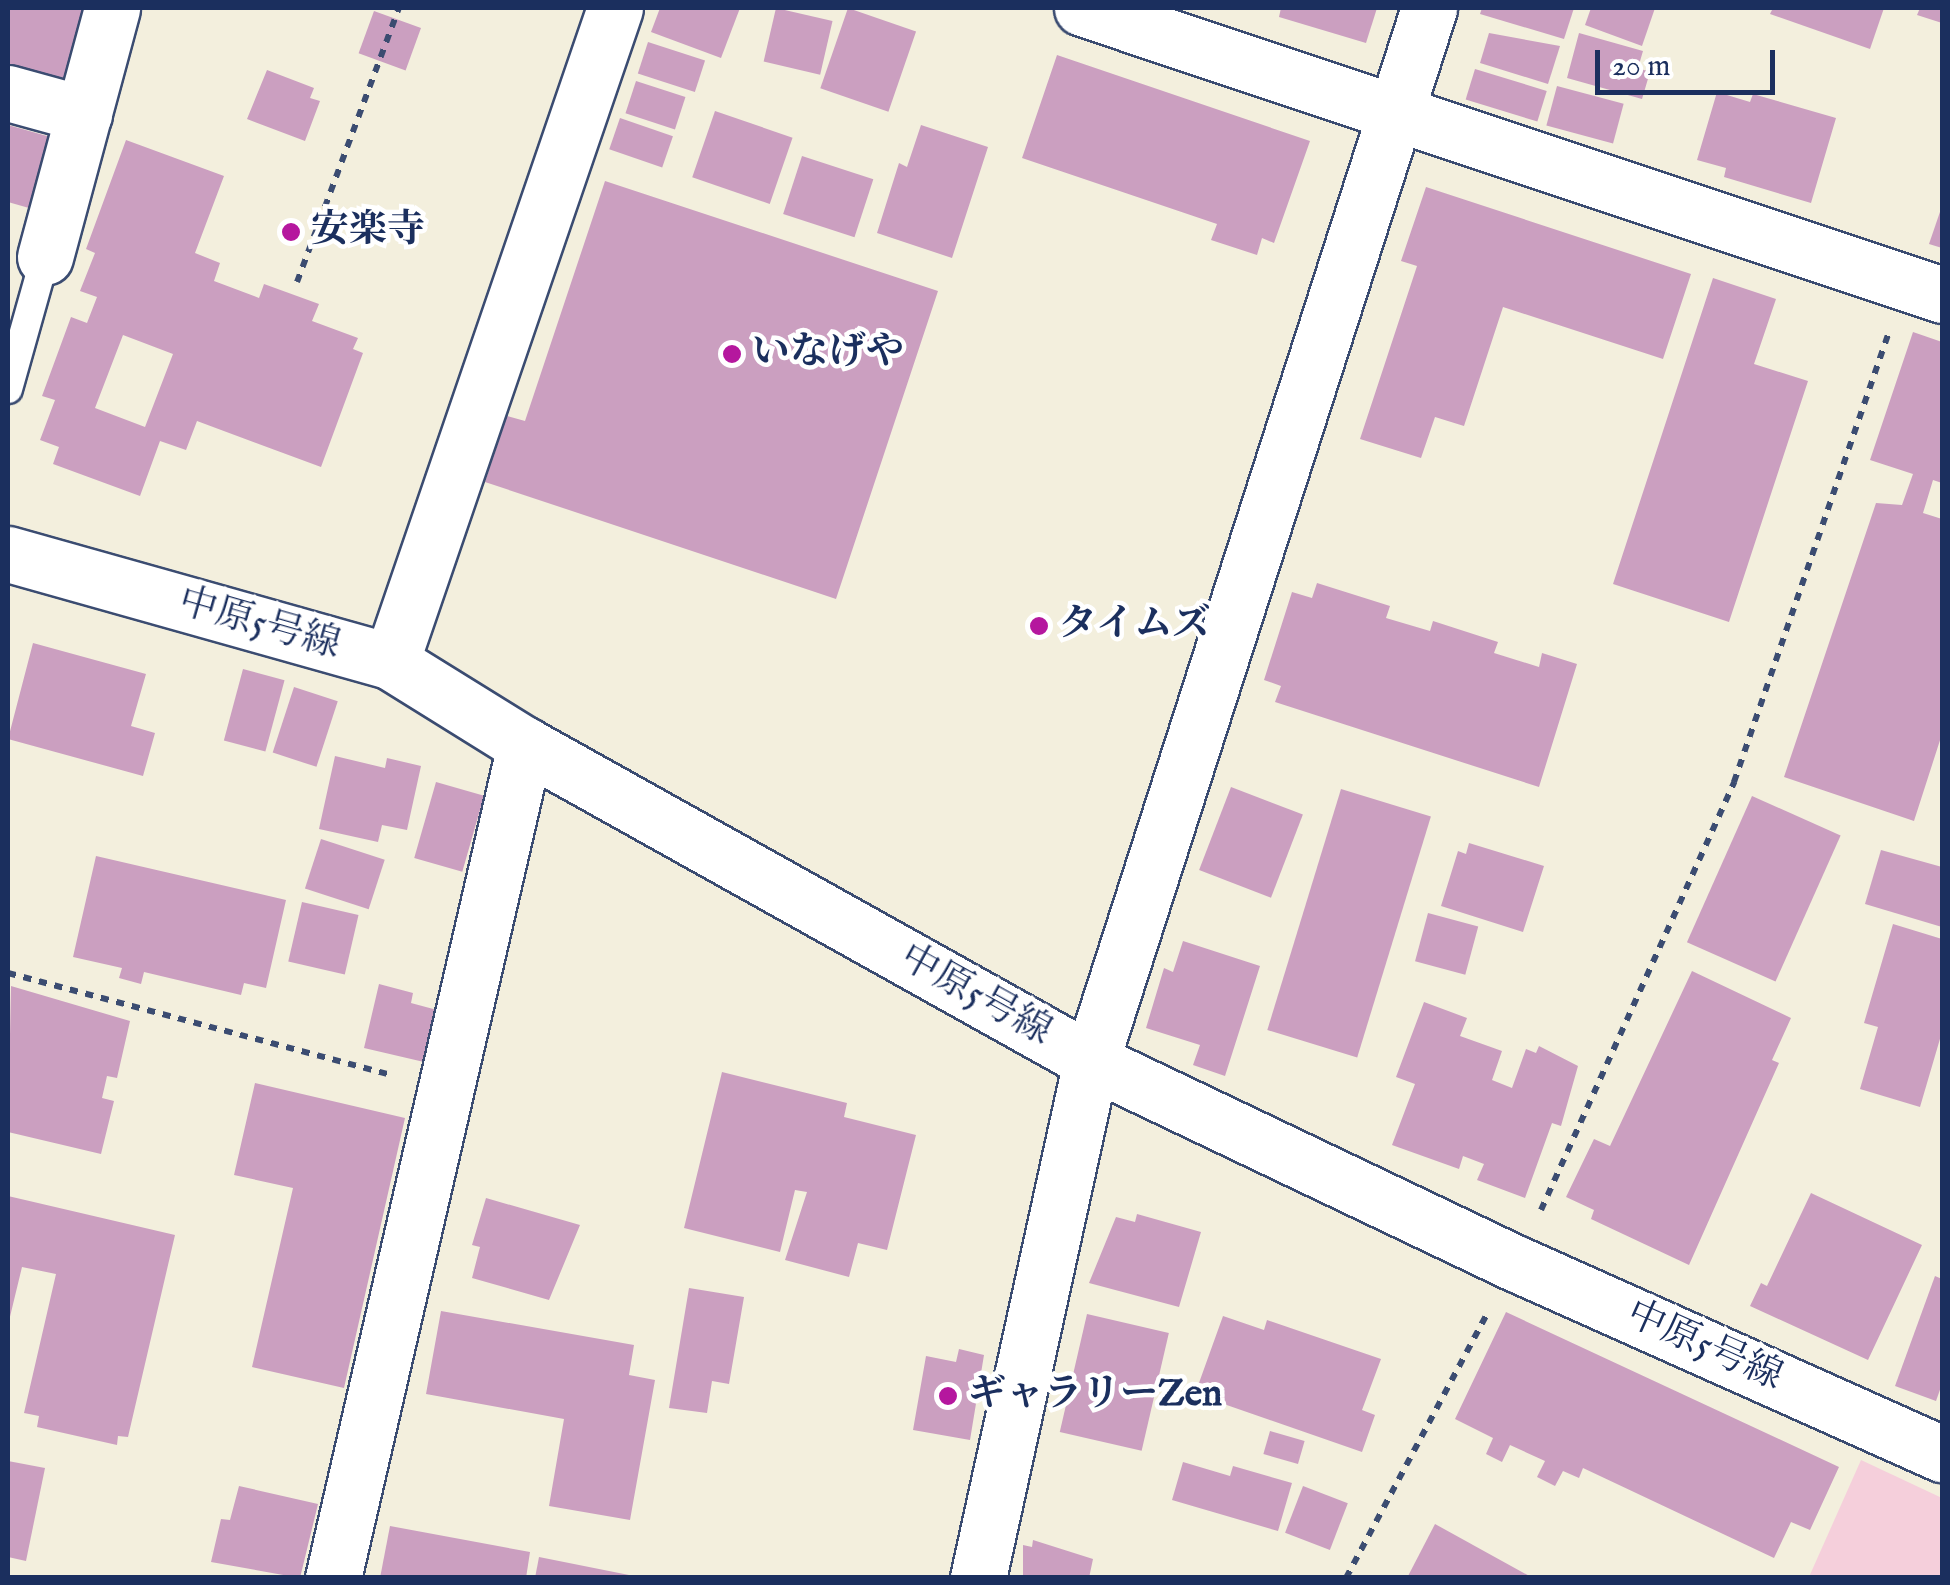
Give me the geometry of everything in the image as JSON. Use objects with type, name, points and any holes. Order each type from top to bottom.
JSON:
[{"type":"street","points":[[45,257],[112,8]]},
{"type":"street","points":[[391,662],[616,8]]},
{"type":"street","points":[[1082,8],[1924,290]]},
{"type":"street","points":[[978,1578],[1091,1061],[1429,8]]},
{"type":"street","points":[[8,93],[84,114]]},
{"type":"street","name":"中原5号線","points":[[8,554],[391,662],[525,745],[1091,1061],[1517,1264],[1942,1454]]},
{"type":"street","points":[[333,1578],[525,745]]},
{"type":"lane","points":[[8,389],[45,257]]},
{"type":"path","points":[[297,282],[398,8]]},
{"type":"path","points":[[1346,1578],[1517,1264],[1734,782],[1924,290]]},
{"type":"path","points":[[8,973],[446,1090]]},
{"type":"shaded area","points":[[1861,1460],[1942,1498],[1942,1577],[1809,1577]]},
{"type":"building","points":[[8,8],[101,8],[78,91],[8,71]]},
{"type":"building","points":[[660,8],[740,8],[721,58],[651,32]]},
{"type":"building","points":[[776,8],[833,21],[820,75],[764,62]]},
{"type":"building","points":[[848,8],[916,31],[888,112],[820,88]]},
{"type":"building","points":[[1281,8],[1377,8],[1366,43],[1279,17]]},
{"type":"building","points":[[1482,8],[1574,8],[1564,39],[1480,14]]},
{"type":"building","points":[[1591,8],[1655,8],[1642,46],[1585,25]]},
{"type":"building","points":[[1773,8],[1884,8],[1870,49],[1770,14]]},
{"type":"building","points":[[1920,8],[1942,8],[1942,23],[1917,15]]},
{"type":"building","points":[[374,11],[421,28],[406,70],[359,53]]},
{"type":"building","points":[[1489,33],[1560,46],[1548,84],[1480,63]]},
{"type":"building","points":[[1579,33],[1643,51],[1638,68],[1650,72],[1642,99],[1567,78]]},
{"type":"building","points":[[648,42],[705,61],[695,92],[638,73]]},
{"type":"building","points":[[1057,55],[1310,141],[1274,243],[1262,238],[1257,255],[1211,240],[1217,224],[1022,158]]},
{"type":"building","points":[[1475,69],[1547,91],[1537,122],[1466,100]]},
{"type":"building","points":[[267,70],[314,88],[310,98],[320,101],[305,141],[247,119]]},
{"type":"building","points":[[636,81],[685,97],[675,129],[625,113]]},
{"type":"building","points":[[1557,86],[1624,104],[1613,143],[1546,126]]},
{"type":"building","points":[[1717,92],[1750,102],[1753,94],[1836,118],[1811,203],[1724,177],[1726,168],[1697,160]]},
{"type":"building","points":[[715,111],[793,138],[770,204],[692,177]]},
{"type":"building","points":[[620,118],[673,136],[662,167],[609,149]]},
{"type":"building","points":[[8,125],[54,138],[50,214],[8,202]]},
{"type":"building","points":[[921,125],[988,147],[952,258],[877,233],[899,163],[907,167]]},
{"type":"building","points":[[126,140],[224,176],[195,253],[220,263],[214,281],[259,298],[264,284],[319,304],[312,321],[358,338],[353,349],[363,353],[321,467],[197,421],[186,450],[160,441],[140,496],[53,464],[59,447],[40,440],[55,400],[42,396],[71,317],[87,323],[97,297],[80,291],[95,253],[86,249]],"holes":[[[123,335],[173,354],[145,427],[95,408]]]},
{"type":"building","points":[[802,156],[873,179],[854,237],[783,214]]},
{"type":"building","name":"いなげや","points":[[605,181],[938,291],[836,599],[485,482],[507,416],[525,421]]},
{"type":"building","points":[[1426,187],[1691,274],[1663,359],[1503,307],[1464,426],[1435,417],[1421,458],[1360,439],[1417,266],[1401,261]]},
{"type":"building","points":[[1942,206],[1942,248],[1929,244]]},
{"type":"building","points":[[1713,278],[1776,299],[1754,364],[1808,381],[1729,622],[1613,584]]},
{"type":"building","points":[[1913,332],[1942,342],[1942,483],[1933,480],[1923,513],[1942,519],[1942,734],[1914,821],[1784,777],[1876,503],[1902,505],[1913,474],[1870,460]]},
{"type":"building","points":[[1317,583],[1390,606],[1386,618],[1430,631],[1433,621],[1498,642],[1494,653],[1539,667],[1542,653],[1577,664],[1539,787],[1275,702],[1281,686],[1264,680],[1292,592],[1312,598]]},
{"type":"building","points":[[33,643],[146,674],[131,726],[155,733],[143,776],[8,739]]},
{"type":"building","points":[[243,669],[285,680],[265,752],[224,740]]},
{"type":"building","points":[[294,687],[338,701],[316,767],[273,753]]},
{"type":"building","points":[[335,756],[385,768],[387,758],[421,766],[407,830],[382,825],[378,842],[319,829]]},
{"type":"building","points":[[436,782],[484,796],[462,872],[414,858]]},
{"type":"building","points":[[1231,787],[1303,815],[1271,898],[1199,870]]},
{"type":"building","points":[[1341,789],[1431,816],[1357,1057],[1267,1030]]},
{"type":"building","points":[[1752,796],[1841,835],[1776,982],[1687,942]]},
{"type":"building","points":[[321,839],[385,860],[369,909],[305,888]]},
{"type":"building","points":[[1469,843],[1544,866],[1523,932],[1441,906],[1458,851],[1466,854]]},
{"type":"building","points":[[1881,850],[1942,867],[1942,927],[1865,904]]},
{"type":"building","points":[[96,856],[286,900],[266,988],[244,983],[241,995],[144,972],[141,984],[119,978],[122,968],[73,957]]},
{"type":"building","points":[[302,902],[359,915],[345,974],[288,961]]},
{"type":"building","points":[[1428,913],[1478,926],[1465,975],[1415,961]]},
{"type":"building","points":[[1893,924],[1942,939],[1942,1032],[1920,1107],[1860,1089],[1878,1027],[1864,1023]]},
{"type":"building","points":[[1183,941],[1260,966],[1225,1076],[1193,1065],[1200,1045],[1146,1028],[1164,968],[1173,972]]},
{"type":"building","points":[[1692,971],[1791,1018],[1772,1060],[1779,1063],[1689,1265],[1591,1219],[1594,1210],[1566,1197],[1594,1139],[1610,1146]]},
{"type":"building","points":[[379,984],[413,993],[411,1003],[437,1010],[424,1062],[364,1048]]},
{"type":"building","points":[[11,986],[130,1021],[117,1078],[107,1076],[102,1098],[114,1101],[101,1154],[8,1132]]},
{"type":"building","points":[[1424,1002],[1467,1018],[1460,1036],[1502,1051],[1492,1080],[1512,1088],[1526,1049],[1536,1053],[1539,1046],[1578,1066],[1561,1126],[1552,1123],[1525,1198],[1477,1180],[1484,1164],[1463,1156],[1459,1169],[1392,1145],[1415,1084],[1396,1077]]},
{"type":"building","points":[[722,1072],[847,1103],[844,1117],[916,1135],[887,1250],[858,1243],[849,1277],[785,1260],[807,1192],[795,1190],[780,1252],[684,1228]]},
{"type":"building","points":[[255,1083],[405,1118],[344,1388],[252,1367],[293,1188],[234,1175]]},
{"type":"building","points":[[1811,1193],[1922,1245],[1868,1360],[1750,1306],[1761,1283],[1767,1286]]},
{"type":"building","points":[[8,1196],[175,1235],[128,1437],[118,1436],[117,1445],[37,1427],[39,1416],[24,1413],[56,1274],[22,1267],[8,1325]]},
{"type":"building","points":[[486,1198],[580,1225],[549,1300],[472,1278],[480,1247],[472,1245]]},
{"type":"building","points":[[1137,1214],[1201,1232],[1179,1307],[1089,1283],[1116,1217],[1135,1222]]},
{"type":"building","points":[[1935,1276],[1942,1279],[1942,1384],[1936,1401],[1895,1386]]},
{"type":"building","points":[[689,1288],[744,1297],[729,1384],[712,1381],[707,1413],[669,1408]]},
{"type":"building","points":[[441,1311],[634,1345],[629,1375],[655,1380],[630,1520],[549,1506],[564,1419],[426,1394]]},
{"type":"building","points":[[1506,1312],[1839,1467],[1810,1530],[1791,1522],[1774,1558],[1583,1468],[1579,1478],[1563,1471],[1555,1486],[1537,1477],[1545,1461],[1510,1445],[1502,1462],[1486,1454],[1493,1438],[1455,1419]]},
{"type":"building","points":[[1087,1314],[1169,1333],[1142,1451],[1060,1432]]},
{"type":"building","points":[[1223,1316],[1264,1330],[1267,1320],[1381,1359],[1362,1410],[1375,1415],[1362,1452],[1195,1394]]},
{"type":"building","name":"ギャラリーZen","points":[[959,1349],[984,1355],[970,1440],[913,1430],[926,1356],[956,1362]]},
{"type":"building","points":[[1270,1431],[1305,1441],[1298,1464],[1263,1454]]},
{"type":"building","points":[[8,1461],[45,1468],[26,1561],[8,1557]]},
{"type":"building","points":[[1183,1462],[1230,1476],[1233,1466],[1292,1483],[1278,1531],[1172,1500]]},
{"type":"building","points":[[239,1486],[318,1504],[300,1578],[211,1562],[221,1519],[230,1520]]},
{"type":"building","points":[[1303,1486],[1348,1503],[1330,1550],[1285,1533]]},
{"type":"building","points":[[1435,1524],[1533,1578],[1407,1578]]},
{"type":"building","points":[[390,1526],[530,1552],[526,1578],[380,1578]]},
{"type":"building","points":[[1033,1540],[1093,1559],[1089,1578],[1023,1578],[1023,1545],[1032,1547]]},
{"type":"building","points":[[539,1557],[634,1576],[634,1578],[535,1578]]},
{"type":"place","name":"安楽寺","points":[[291,232]]},
{"type":"place","name":"いなげや","points":[[732,354]]},
{"type":"place","name":"タイムズ","points":[[1039,626]]},
{"type":"place","name":"ギャラリーZen","points":[[948,1396]]}]
